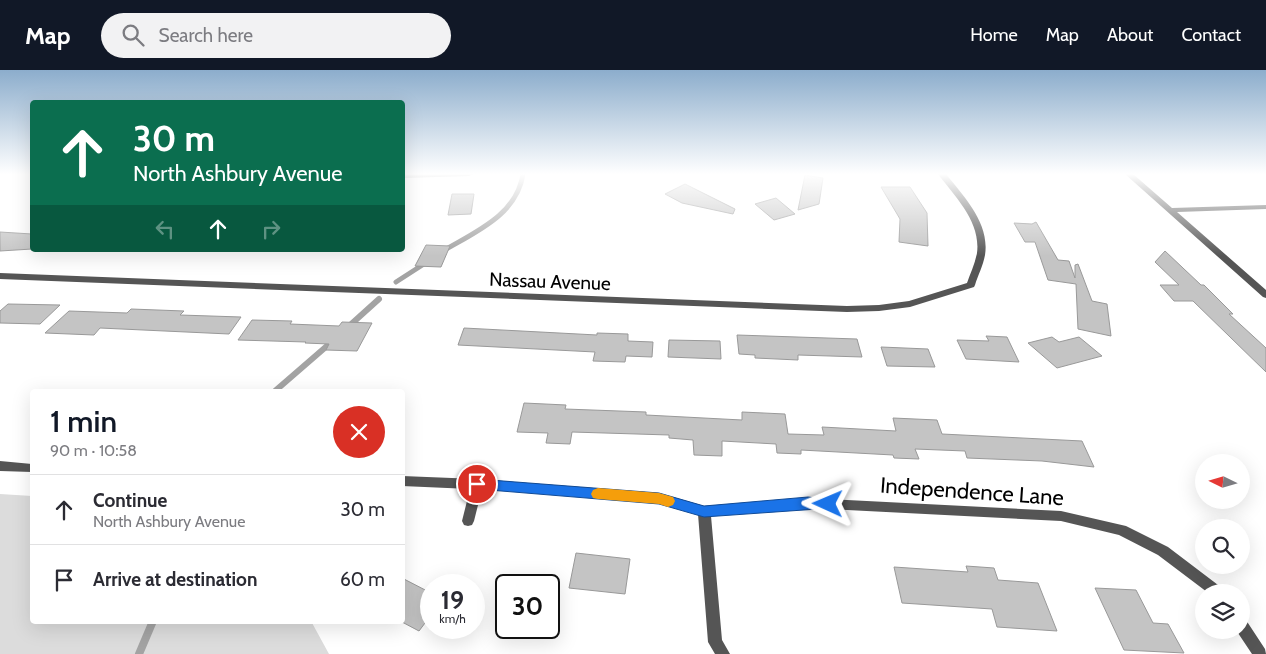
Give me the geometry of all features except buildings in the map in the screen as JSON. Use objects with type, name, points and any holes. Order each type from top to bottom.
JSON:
[{"type":"street","name":"Nassau Avenue","points":[[0,276],[847,309],[879,308],[916,303],[971,285],[981,253],[980,232],[962,201]]},
{"type":"street","points":[[1160,201],[1266,295]]},
{"type":"street","points":[[1170,210],[1266,207]]},
{"type":"street","points":[[0,466],[30,468]]},
{"type":"street","points":[[405,481],[477,484],[659,498],[704,512],[715,642],[723,654]]},
{"type":"street","points":[[468,521],[477,484]]},
{"type":"street","name":"Independence Lane","points":[[704,512],[808,503],[1061,516],[1122,530],[1164,551],[1207,584]]},
{"type":"street","points":[[1250,639],[1260,654]]},
{"type":"shaded area","points":[[0,494],[30,496],[30,624],[313,624],[329,654],[0,654]]},
{"type":"waterway","points":[[443,251],[493,221],[512,201]]},
{"type":"waterway","points":[[396,282],[427,262]]},
{"type":"waterway","points":[[348,327],[379,299]]},
{"type":"waterway","points":[[277,389],[335,339]]},
{"type":"waterway","points":[[139,654],[152,624]]},
{"type":"slow traffic","points":[[598,494],[659,498],[668,501]]},
{"type":"route","points":[[477,484],[659,498],[704,512],[808,503],[828,504]]}]
